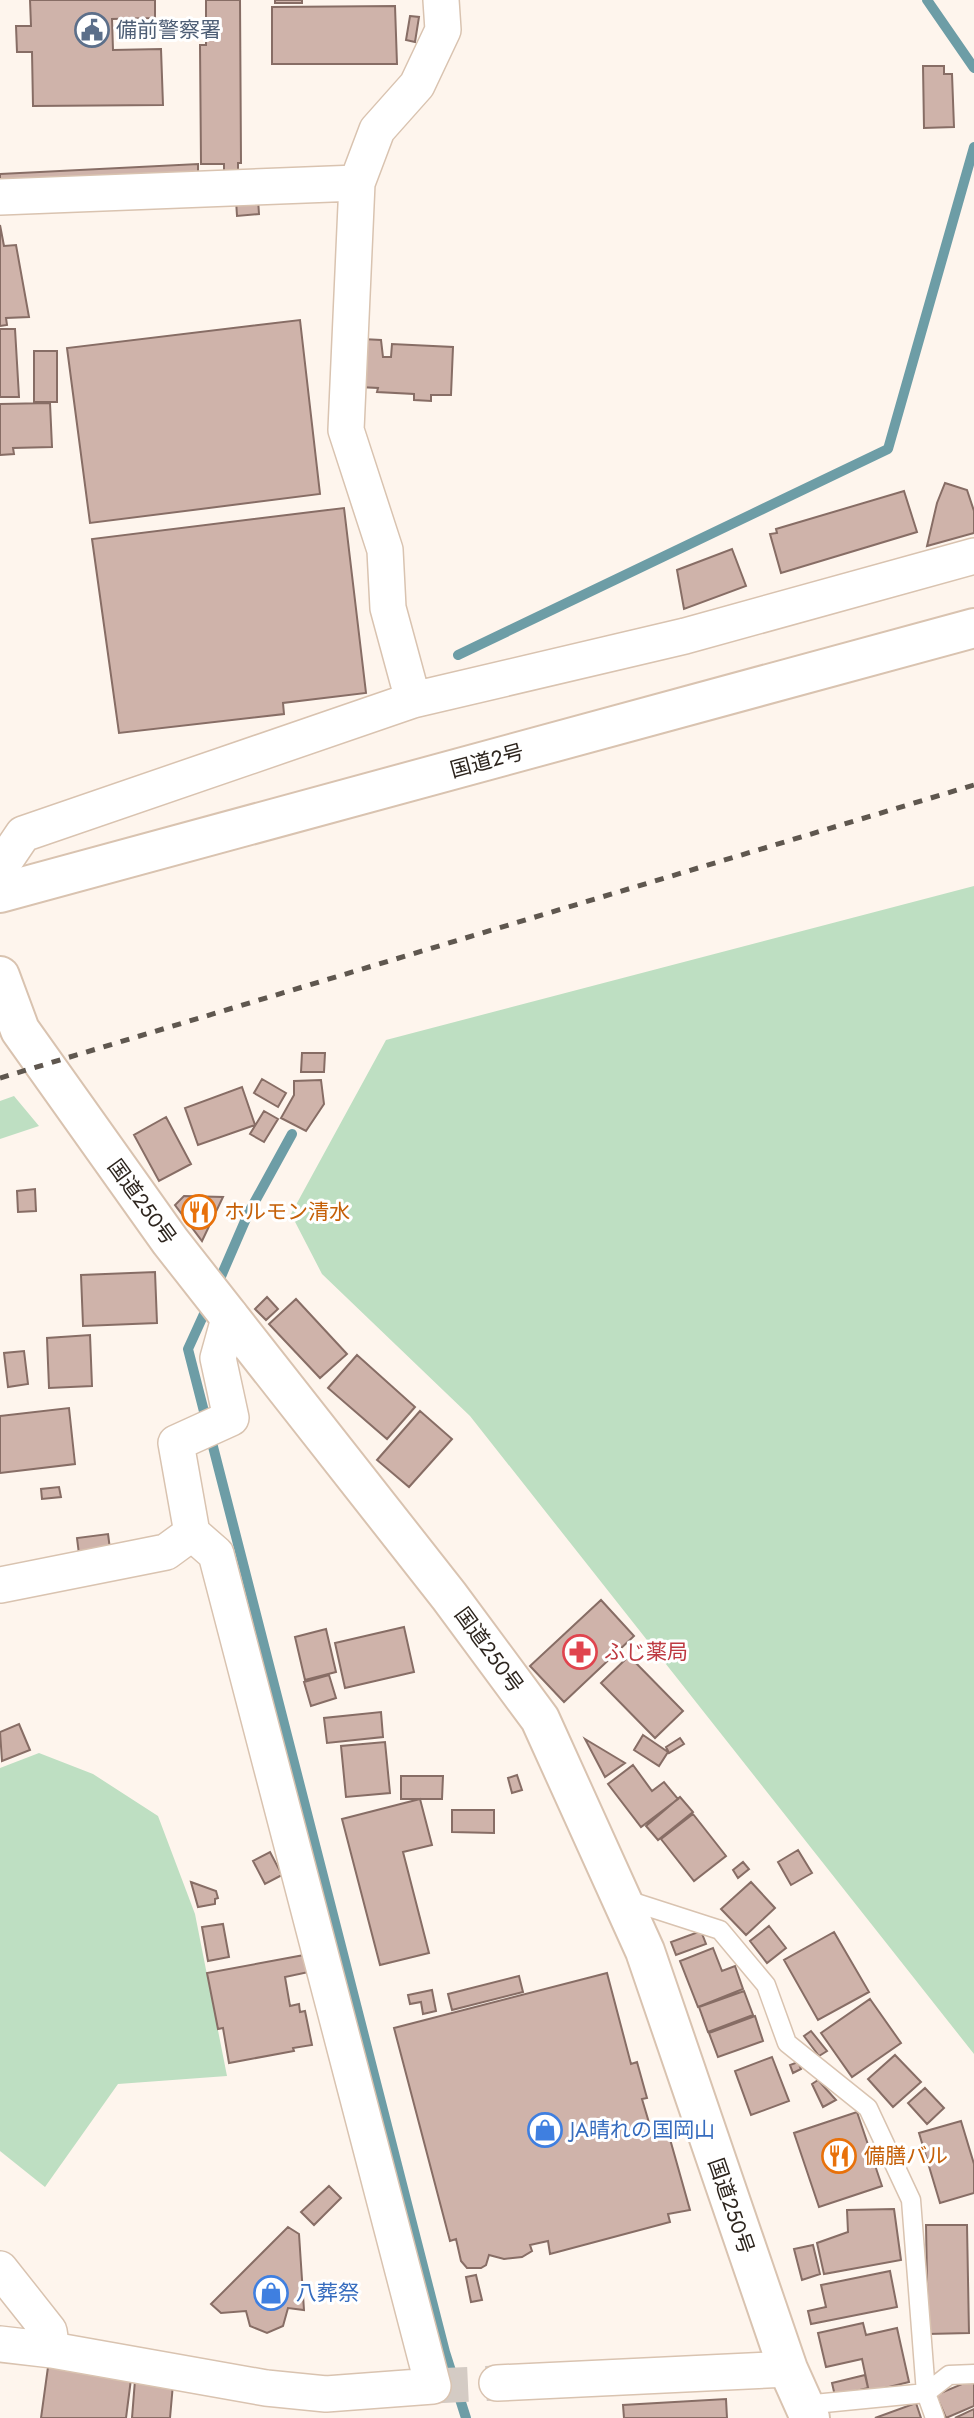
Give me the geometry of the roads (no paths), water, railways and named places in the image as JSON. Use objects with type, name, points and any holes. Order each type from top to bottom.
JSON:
[{"type":"highway","name":"国道2号","points":[[0,893],[974,628]]},
{"type":"highway","name":"国道250号","points":[[0,976],[20,1030],[170,1241],[449,1596],[540,1719],[645,1951],[788,2369],[807,2412]]},
{"type":"street","points":[[412,700],[388,608],[385,550],[346,430],[358,183],[377,130],[417,85],[443,30],[441,0]]},
{"type":"street","points":[[0,197],[358,183]]},
{"type":"street","points":[[0,868],[23,834],[412,700],[685,636],[974,556]]},
{"type":"street","points":[[0,2344],[302,2392],[326,2394],[433,2386],[216,1554],[192,1533],[176,1443],[231,1418],[218,1358],[230,1315]]},
{"type":"street","points":[[0,1585],[166,1552],[192,1533]]},
{"type":"street","points":[[0,2270],[49,2332],[51,2350]]},
{"type":"street","points":[[497,2383],[788,2369]]},
{"type":"lane","points":[[621,1898],[720,1930],[766,1985],[787,2043],[867,2108],[911,2200],[926,2393],[935,2418]]},
{"type":"lane","points":[[807,2412],[926,2393],[949,2375],[974,2374]]},
{"type":"waterway","points":[[927,0],[974,68]]},
{"type":"waterway","points":[[458,655],[888,449],[974,147]]},
{"type":"waterway","points":[[216,1288],[248,1214],[292,1134]]},
{"type":"waterway","points":[[209,1303],[188,1349],[445,2352],[466,2418]]},
{"type":"tunnel","points":[[433,2386],[497,2383]]},
{"type":"railway","points":[[0,1078],[974,785]]},
{"type":"place","name":"備前警察署","points":[[92,30]]},
{"type":"place","name":"ホルモン清水","points":[[199,1212]]},
{"type":"place","name":"ふじ薬局","points":[[580,1652]]},
{"type":"place","name":"JA晴れの国岡山","points":[[545,2130]]},
{"type":"place","name":"備膳バル","points":[[839,2156]]},
{"type":"place","name":"八葬祭","points":[[271,2293]]}]
